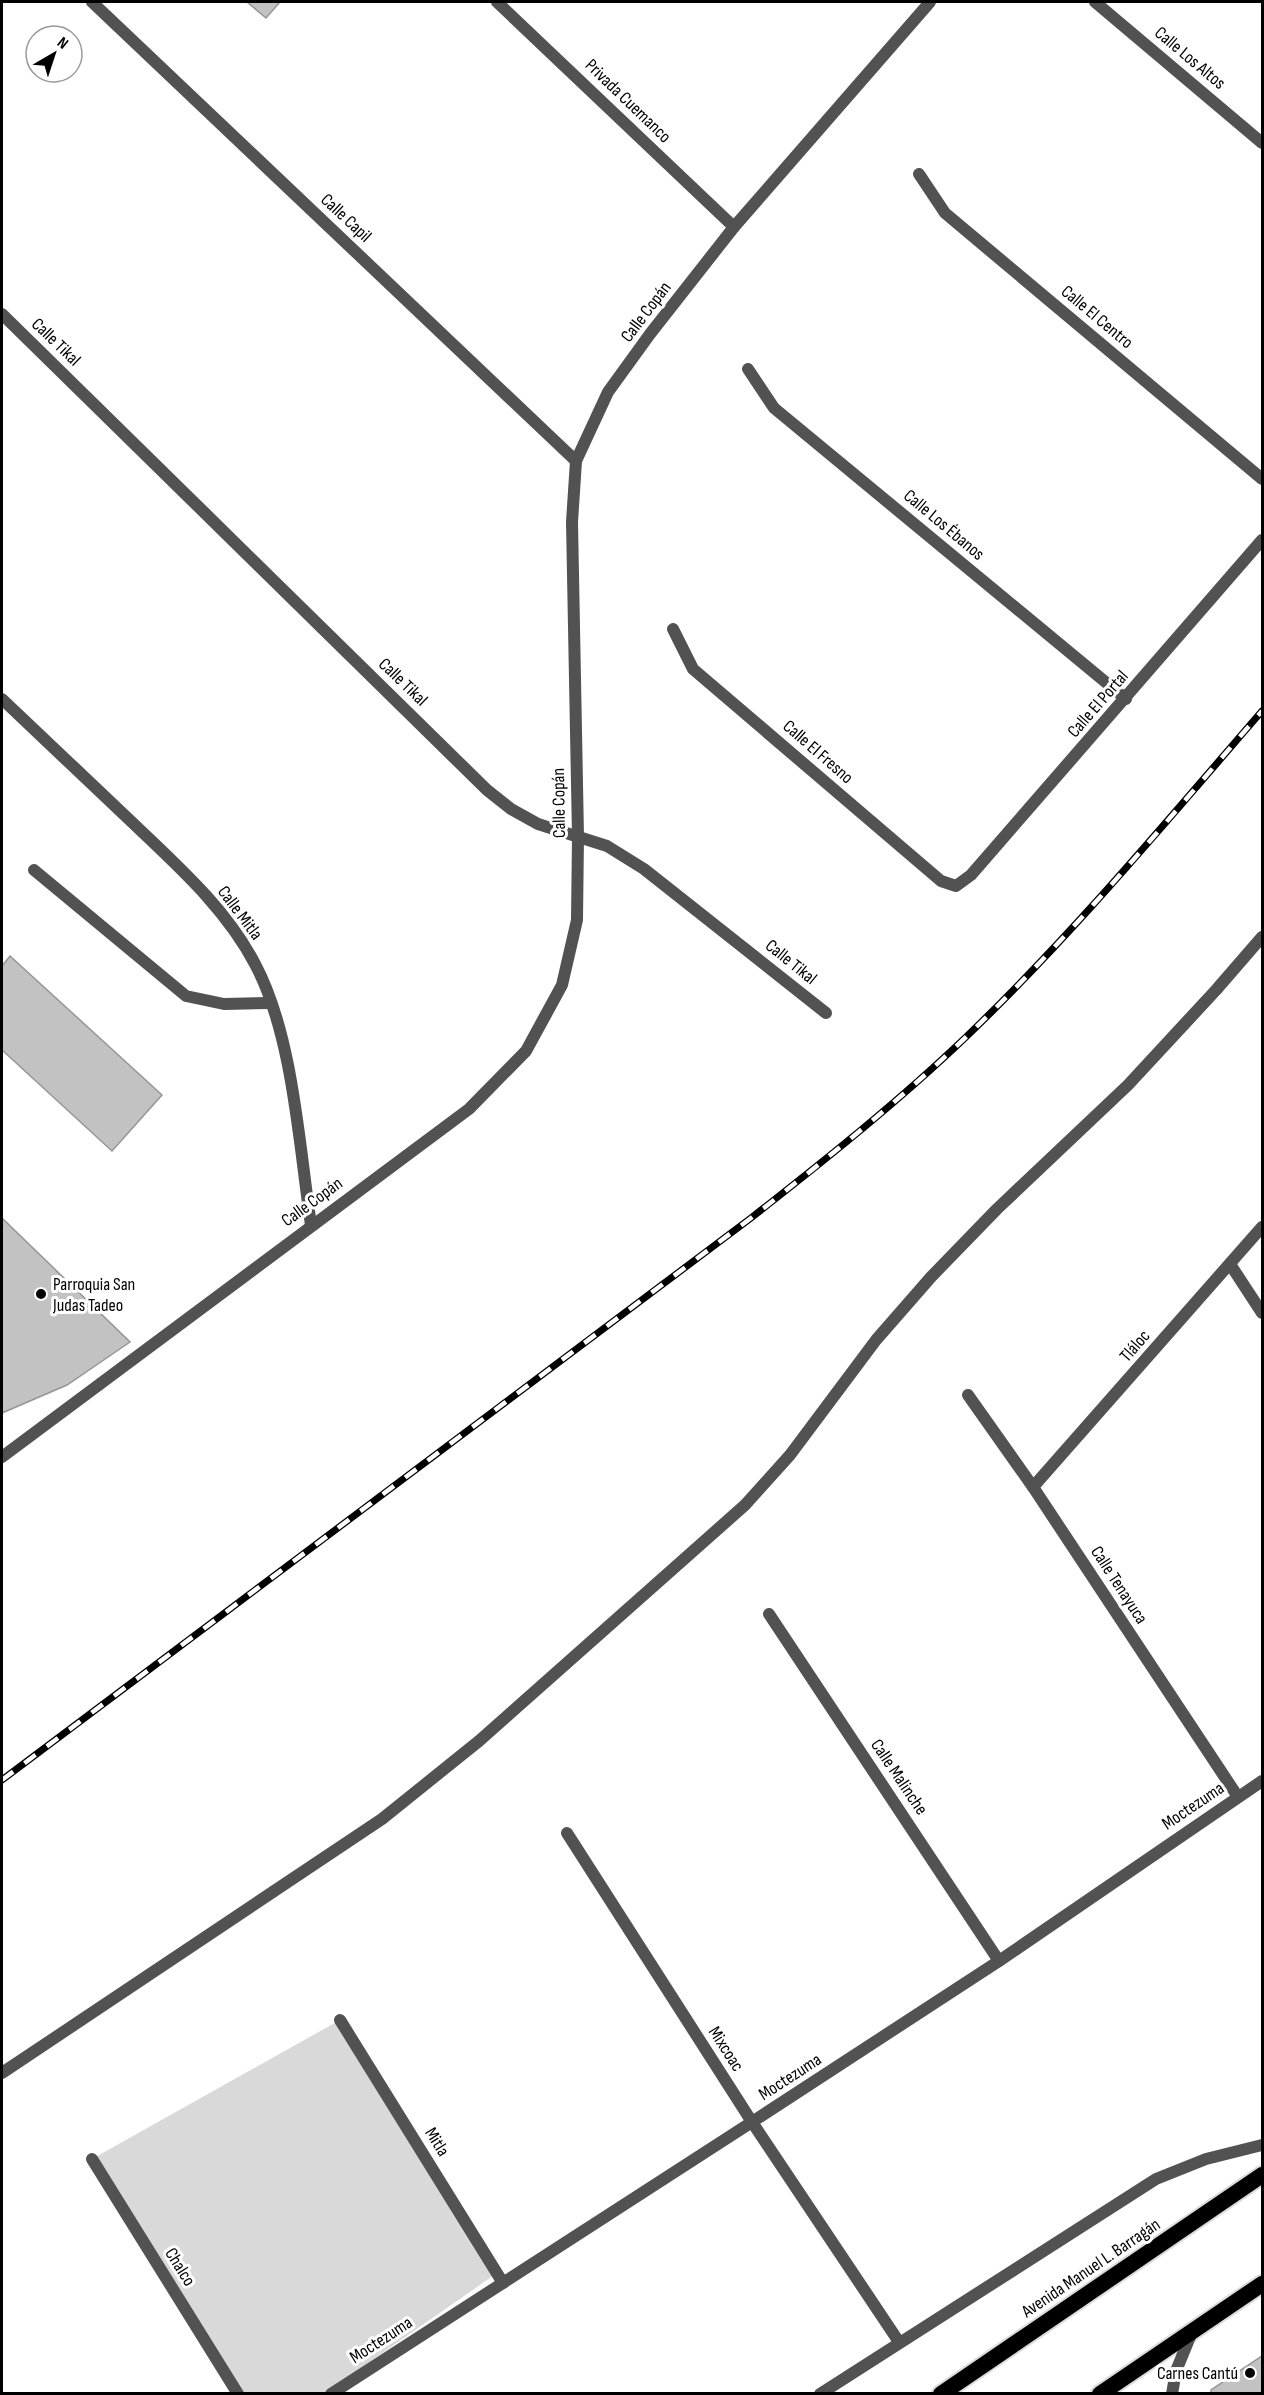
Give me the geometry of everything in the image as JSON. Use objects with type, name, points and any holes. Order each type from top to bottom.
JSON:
[{"type":"highway","name":"Avenida Manuel L. Barragán","points":[[941,2394],[1263,2175]]},
{"type":"highway","points":[[1100,2394],[1263,2284]]},
{"type":"street","name":"Calle Capil","points":[[92,2],[576,461]]},
{"type":"street","name":"Privada Cuemanco","points":[[497,2],[734,227]]},
{"type":"street","name":"Calle Copán","points":[[2,1457],[469,1109],[526,1051],[562,985],[577,920],[578,836],[572,522],[576,461],[608,392],[734,227],[929,2]]},
{"type":"street","name":"Calle Los Altos","points":[[1095,2],[1263,143]]},
{"type":"street","name":"Calle El Centro","points":[[919,174],[945,213],[1263,479]]},
{"type":"street","name":"Calle Tikal","points":[[2,314],[487,790],[511,809],[538,824],[607,846],[644,869],[826,1013]]},
{"type":"street","name":"Calle Los Ébanos","points":[[748,369],[774,408],[1126,699]]},
{"type":"street","name":"Calle El Portal","points":[[956,886],[971,876],[1263,540]]},
{"type":"street","name":"Calle El Fresno","points":[[672,629],[693,669],[941,882],[956,886]]},
{"type":"street","name":"Calle Mitla","points":[[2,699],[186,874],[223,916],[256,964],[278,1023],[291,1086],[311,1225]]},
{"type":"street","points":[[34,870],[186,996],[224,1004],[270,1003]]},
{"type":"street","points":[[2,2073],[382,1819],[479,1741],[745,1505],[790,1455],[876,1340],[931,1276],[996,1209],[1128,1085],[1263,937]]},
{"type":"street","name":"Tláloc","points":[[1033,1487],[1263,1227]]},
{"type":"street","points":[[1230,1264],[1263,1313]]},
{"type":"street","name":"Calle Tenayuca","points":[[968,1395],[1033,1487],[1238,1797]]},
{"type":"street","name":"Calle Malinche","points":[[770,1614],[999,1961]]},
{"type":"street","name":"Moctezuma","points":[[331,2394],[999,1961],[1263,1781]]},
{"type":"street","name":"Mixcoac","points":[[567,1833],[752,2122],[899,2342]]},
{"type":"street","name":"Mitla","points":[[340,2020],[503,2283]]},
{"type":"street","points":[[820,2394],[1156,2180],[1206,2159],[1263,2145]]},
{"type":"street","name":"Chalco","points":[[92,2159],[238,2394]]},
{"type":"street","points":[[1172,2394],[1176,2371],[1193,2331]]},
{"type":"shaded area","points":[[340,2020],[497,2273],[325,2393],[238,2393],[92,2159]]},
{"type":"building","points":[[247,2],[280,2],[266,18]]},
{"type":"building","points":[[10,956],[162,1095],[112,1151],[2,1050],[2,966]]},
{"type":"building","name":"Parroquia San Judas Tadeo","points":[[2,1218],[130,1342],[67,1385],[2,1413]]},
{"type":"building","name":"Carnes Cantú","points":[[1262,2356],[1262,2394],[1211,2394],[1211,2390]]},
{"type":"railway","points":[[2,1780],[751,1218],[888,1108],[966,1037],[1043,959],[1118,877],[1262,711]]},
{"type":"place","name":"Parroquia San Judas Tadeo","points":[[41,1294]]},
{"type":"place","name":"Carnes Cantú","points":[[1250,2373]]}]
